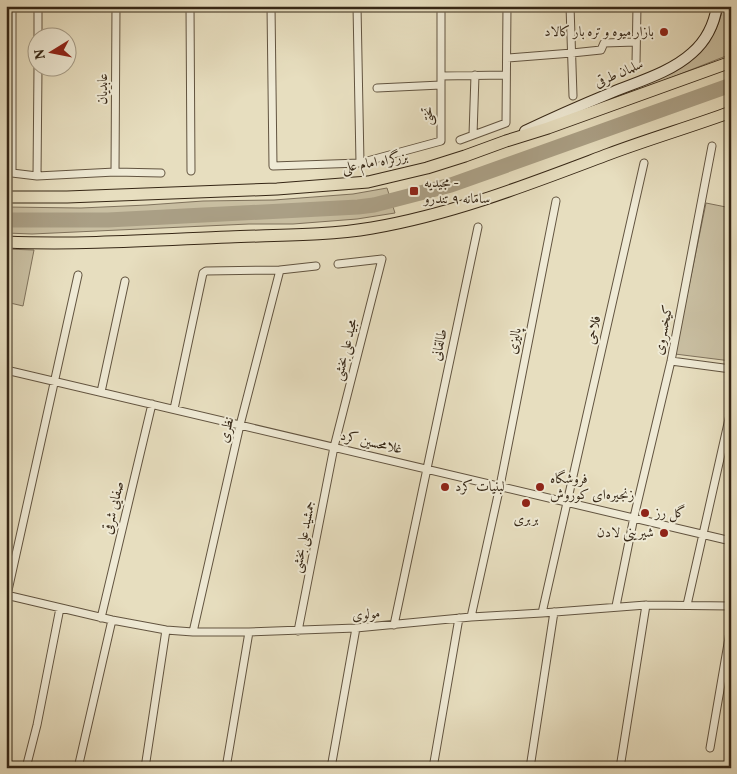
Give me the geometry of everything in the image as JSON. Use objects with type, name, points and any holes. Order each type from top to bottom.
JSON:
[{"type":"highway","name":"بزرگراه امام علی","points":[[6,197],[277,189],[368,182],[427,168],[465,156],[731,62]]},
{"type":"highway","points":[[6,242],[122,241],[291,235],[371,228],[414,219],[489,198],[731,112]]},
{"type":"main road","name":"سلمان طرقی","points":[[506,141],[555,117],[676,64],[692,53],[705,40],[710,32],[717,6]]},
{"type":"street","points":[[12,6],[12,173],[37,176],[116,172],[161,173]]},
{"type":"street","points":[[38,6],[38,28]]},
{"type":"street","name":"عابدیان","points":[[116,6],[116,172]]},
{"type":"street","points":[[190,6],[191,171]]},
{"type":"street","points":[[271,6],[273,166],[360,163],[357,6]]},
{"type":"street","name":"تختی","points":[[360,163],[441,141],[441,6]]},
{"type":"street","points":[[460,140],[506,123],[507,6]]},
{"type":"street","points":[[570,6],[573,96]]},
{"type":"street","points":[[636,63],[637,6]]},
{"type":"street","points":[[506,58],[600,50],[604,42],[636,42]]},
{"type":"street","points":[[441,76],[506,75]]},
{"type":"street","points":[[473,135],[475,76]]},
{"type":"street","points":[[37,176],[38,78]]},
{"type":"street","points":[[377,88],[441,85]]},
{"type":"street","name":"کیخسروی","points":[[616,606],[634,518],[672,361],[712,146]]},
{"type":"street","name":"فلاحی","points":[[542,613],[644,163]]},
{"type":"street","name":"پالیزی","points":[[471,617],[500,486],[556,201]]},
{"type":"street","name":"طالقانی","points":[[394,625],[478,227]]},
{"type":"street","name":"مجید علی بخشی","points":[[334,447],[382,259],[338,264]]},
{"type":"street","points":[[174,409],[203,273],[206,271],[280,270],[316,266]]},
{"type":"street","name":"نظری","points":[[193,632],[240,425],[280,270]]},
{"type":"street","points":[[6,595],[78,275]]},
{"type":"street","points":[[101,392],[125,281]]},
{"type":"street","points":[[672,361],[731,369]]},
{"type":"street","name":"غلامحسین کرد","points":[[6,370],[731,541]]},
{"type":"street","name":"صفایی شرقی","points":[[101,618],[152,404]]},
{"type":"street","points":[[686,605],[731,410]]},
{"type":"street","name":"جمشید علی بخشی","points":[[298,631],[334,447]]},
{"type":"street","name":"مولوی","points":[[6,595],[101,618],[166,630],[193,632],[298,631],[356,628],[616,606],[731,606]]},
{"type":"street","points":[[620,768],[646,605]]},
{"type":"street","points":[[26,768],[60,608]]},
{"type":"street","points":[[530,768],[554,612]]},
{"type":"street","points":[[433,768],[459,618]]},
{"type":"street","points":[[78,768],[112,620]]},
{"type":"street","points":[[710,748],[731,626]]},
{"type":"street","points":[[331,768],[356,628]]},
{"type":"street","points":[[145,768],[166,630]]},
{"type":"street","points":[[226,768],[249,632]]},
{"type":"shaded area","points":[[723,6],[731,6],[731,54],[592,106],[698,53],[715,32]]},
{"type":"shaded area","points":[[387,188],[395,213],[357,219],[293,224],[249,224],[32,234],[6,233],[6,207],[81,208],[203,201],[274,200],[353,194]]},
{"type":"shaded area","points":[[706,203],[731,208],[731,361],[675,354]]},
{"type":"shaded area","points":[[6,249],[34,250],[23,306],[6,302]]},
{"type":"waterway","points":[[6,220],[108,220],[374,205],[451,185],[731,85]]},
{"type":"place","name":"بازار میوه و تره بار کالاد","points":[[664,32]]},
{"type":"place","name":"مجیدیه - سامانه ۹ تندرو","points":[[414,191]]},
{"type":"place","name":"لبنیات کرد","points":[[445,487]]},
{"type":"place","name":"فروشگاه زنجیره‌ای کوروش","points":[[540,487]]},
{"type":"place","name":"بربری","points":[[526,503]]},
{"type":"place","name":"گل رز","points":[[645,513]]},
{"type":"place","name":"شیرینی لادن","points":[[664,533]]}]
